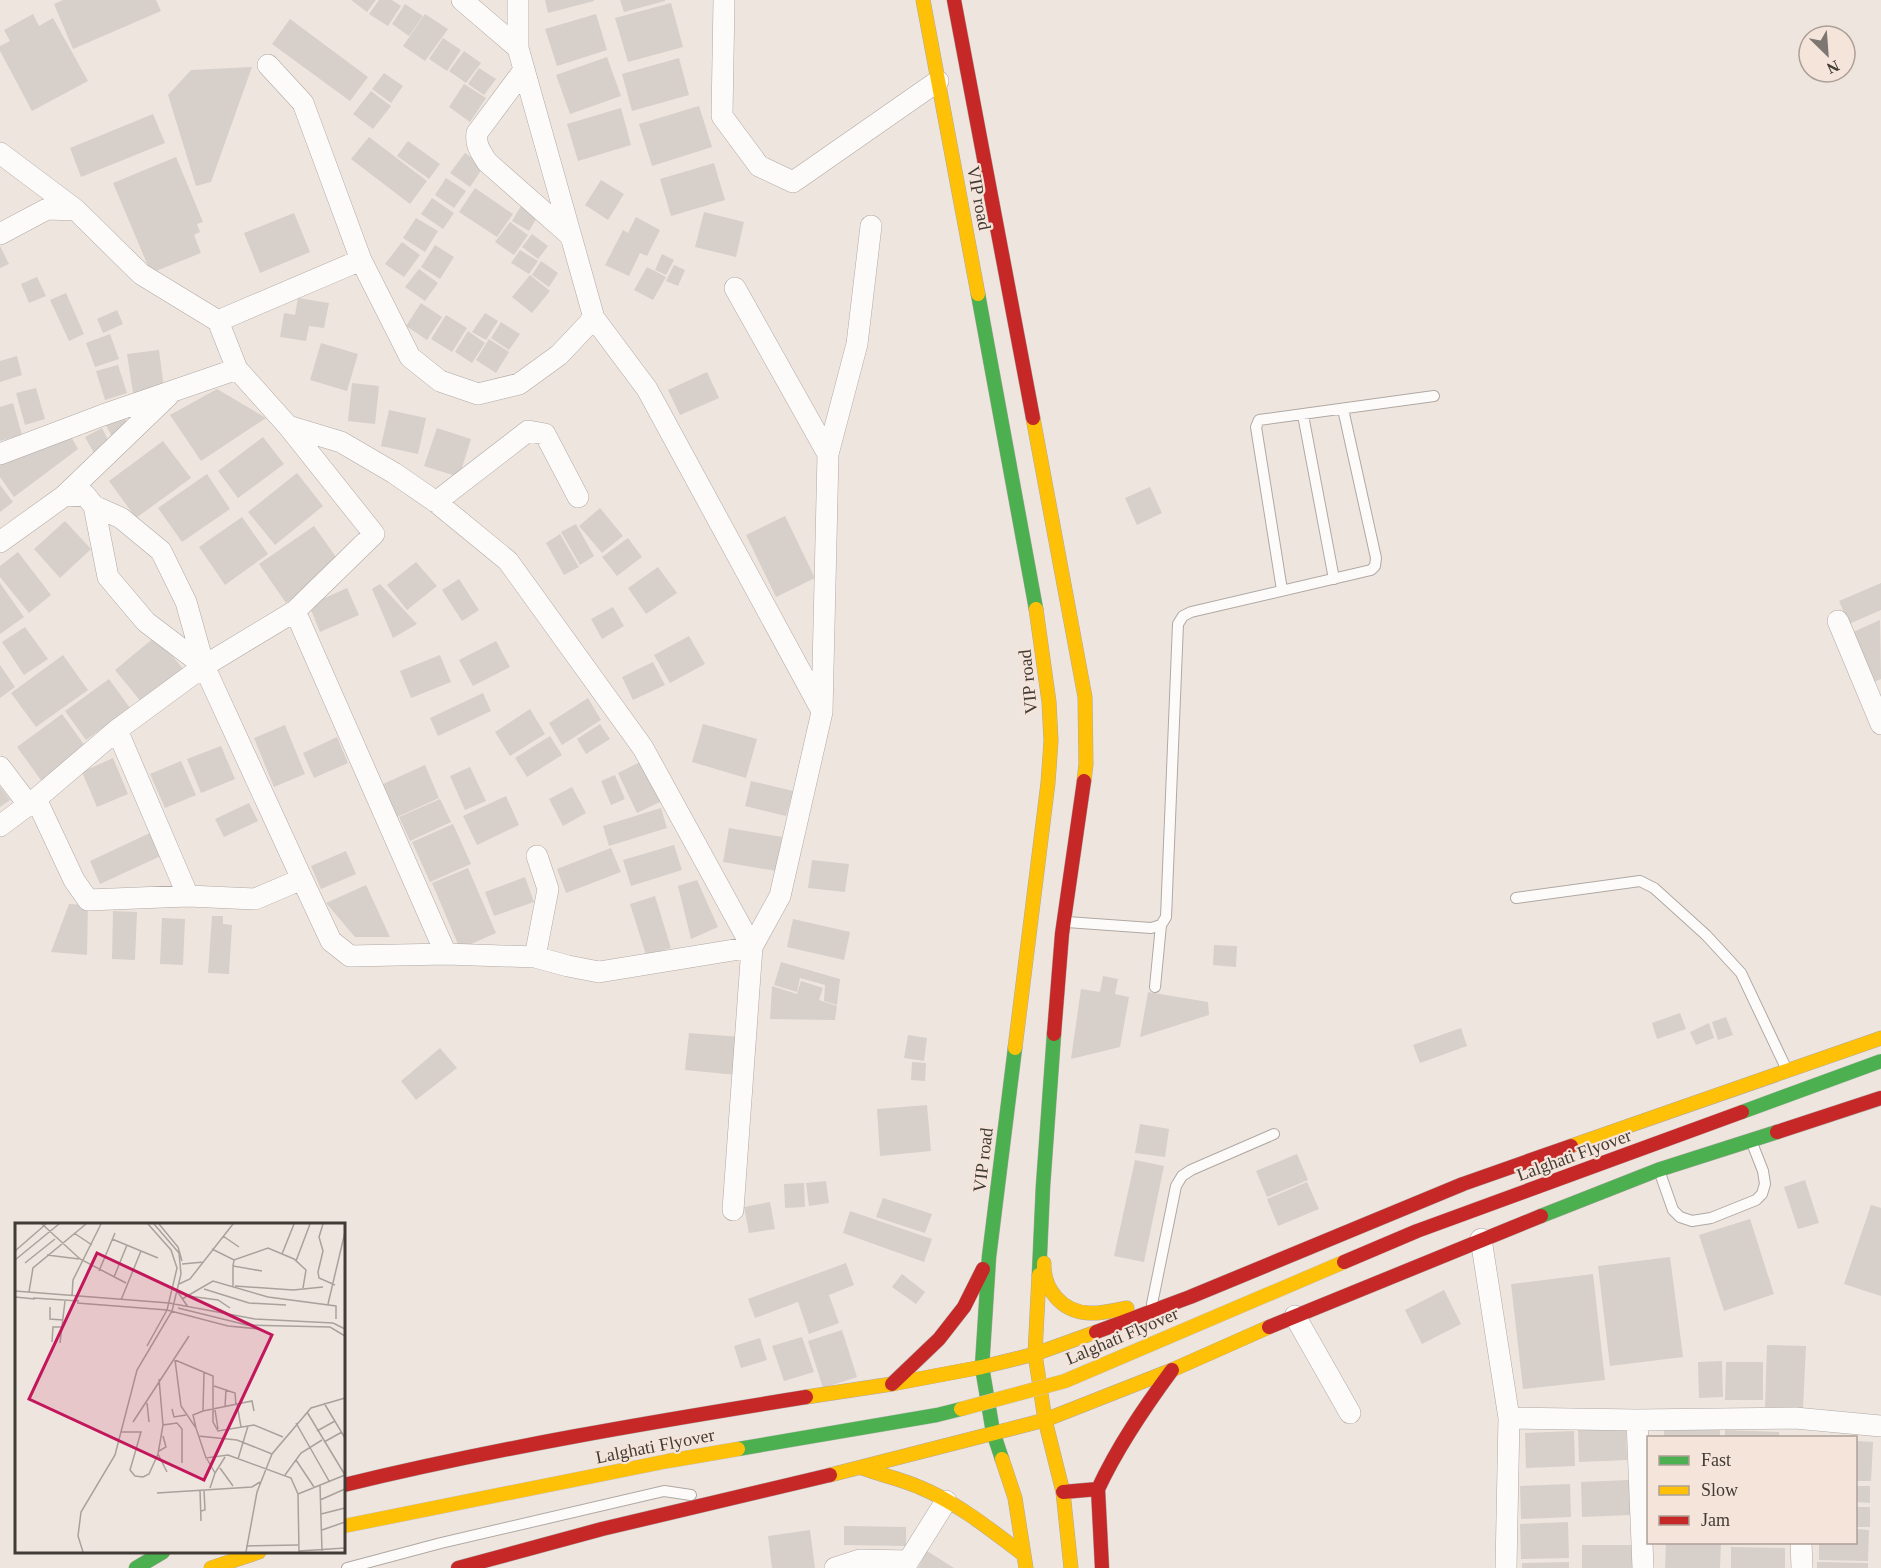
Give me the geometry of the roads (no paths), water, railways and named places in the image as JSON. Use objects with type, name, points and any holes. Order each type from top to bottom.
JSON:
[{"type":"main road","name":"VIP road","points":[[923,0],[1037,612],[1046,669],[1051,741],[1045,807],[989,1257],[982,1367],[993,1432],[1014,1498],[1025,1561]]},
{"type":"main road","name":"VIP road","points":[[954,0],[1085,697],[1086,764],[1064,922],[1043,1186],[1035,1354],[1046,1420],[1063,1492],[1071,1568]]},
{"type":"main road","points":[[345,1485],[431,1464],[694,1415],[892,1384],[982,1367],[1035,1354],[1190,1297],[1463,1184],[1881,1038]]},
{"type":"main road","name":"Lalghati Flyover","points":[[345,1526],[669,1461],[937,1415],[1065,1381],[1417,1231],[1881,1061]]},
{"type":"main road","points":[[458,1568],[602,1528],[862,1468],[1046,1420],[1172,1370],[1481,1239],[1658,1170],[1881,1098]]},
{"type":"main road","points":[[1043,1186],[1044,1278],[1050,1291],[1060,1302],[1088,1313],[1190,1297]]},
{"type":"main road","points":[[892,1384],[939,1339],[964,1307],[989,1257]]},
{"type":"main road","points":[[1102,1568],[1098,1489],[1119,1445],[1172,1370]]},
{"type":"main road","points":[[862,1468],[926,1490],[946,1501],[983,1523],[1025,1561]]},
{"type":"main road","points":[[1063,1492],[1098,1489]]},
{"type":"main road","points":[[136,1568],[160,1553]]},
{"type":"main road","points":[[211,1568],[253,1553]]},
{"type":"street","points":[[462,0],[518,48]]},
{"type":"street","points":[[518,0],[518,48],[594,318],[647,389],[822,711]]},
{"type":"street","points":[[724,0],[722,116],[759,166],[793,182],[939,81]]},
{"type":"street","points":[[268,65],[303,103],[360,260],[410,357],[440,381],[478,394],[519,384],[559,355],[594,318]]},
{"type":"street","points":[[524,70],[477,133],[476,141],[487,162],[571,236]]},
{"type":"street","points":[[0,153],[76,210],[141,274],[218,321],[237,369],[288,426],[374,534],[296,611],[204,666],[117,730],[0,826]]},
{"type":"street","points":[[0,234],[47,210],[76,210]]},
{"type":"street","points":[[734,1210],[752,946],[780,896],[822,711],[828,454],[856,344],[871,226]]},
{"type":"street","points":[[218,321],[360,260]]},
{"type":"street","points":[[735,288],[828,454]]},
{"type":"street","points":[[0,454],[237,369]]},
{"type":"street","points":[[0,542],[64,496],[174,390]]},
{"type":"street","points":[[288,426],[341,442],[394,473],[436,502],[508,561],[643,748],[752,946]]},
{"type":"street","points":[[436,502],[528,431],[545,434],[578,497]]},
{"type":"street","points":[[64,496],[85,495],[94,506],[121,518],[160,551],[186,602],[204,666],[302,879],[331,940],[350,956],[446,954],[535,957],[599,972],[752,946]]},
{"type":"street","points":[[94,506],[108,577],[146,622],[204,666]]},
{"type":"street","points":[[296,611],[446,954]]},
{"type":"street","points":[[1838,621],[1881,724]]},
{"type":"street","points":[[117,730],[188,896]]},
{"type":"street","points":[[0,767],[32,802],[74,880],[88,900],[188,896],[255,899],[302,879]]},
{"type":"street","points":[[535,957],[548,889],[537,856]]},
{"type":"street","points":[[1481,1239],[1509,1418],[1506,1568]]},
{"type":"street","points":[[1295,1316],[1350,1413]]},
{"type":"street","points":[[1509,1418],[1638,1420],[1796,1428],[1881,1426]]},
{"type":"street","points":[[1638,1420],[1643,1568]]},
{"type":"street","points":[[835,1568],[860,1560],[906,1564],[946,1501]]},
{"type":"street","points":[[1801,1544],[1802,1568]]},
{"type":"lane","points":[[1282,590],[1256,427],[1259,420],[1434,396]]},
{"type":"lane","points":[[1155,987],[1161,925],[1166,917],[1178,624],[1183,616],[1191,612],[1371,570],[1375,566],[1376,558],[1343,409]]},
{"type":"lane","points":[[1303,415],[1334,579]]},
{"type":"lane","points":[[1516,898],[1640,881],[1654,888],[1706,935],[1741,973],[1787,1071]]},
{"type":"lane","points":[[1064,922],[1151,928],[1161,925]]},
{"type":"lane","points":[[1152,1304],[1176,1186],[1182,1176],[1274,1134]]},
{"type":"lane","points":[[1658,1170],[1673,1210],[1680,1217],[1692,1221],[1712,1218],[1756,1200],[1762,1194],[1765,1184],[1763,1171],[1751,1140]]},
{"type":"lane","points":[[347,1568],[664,1491],[724,1499]]}]
